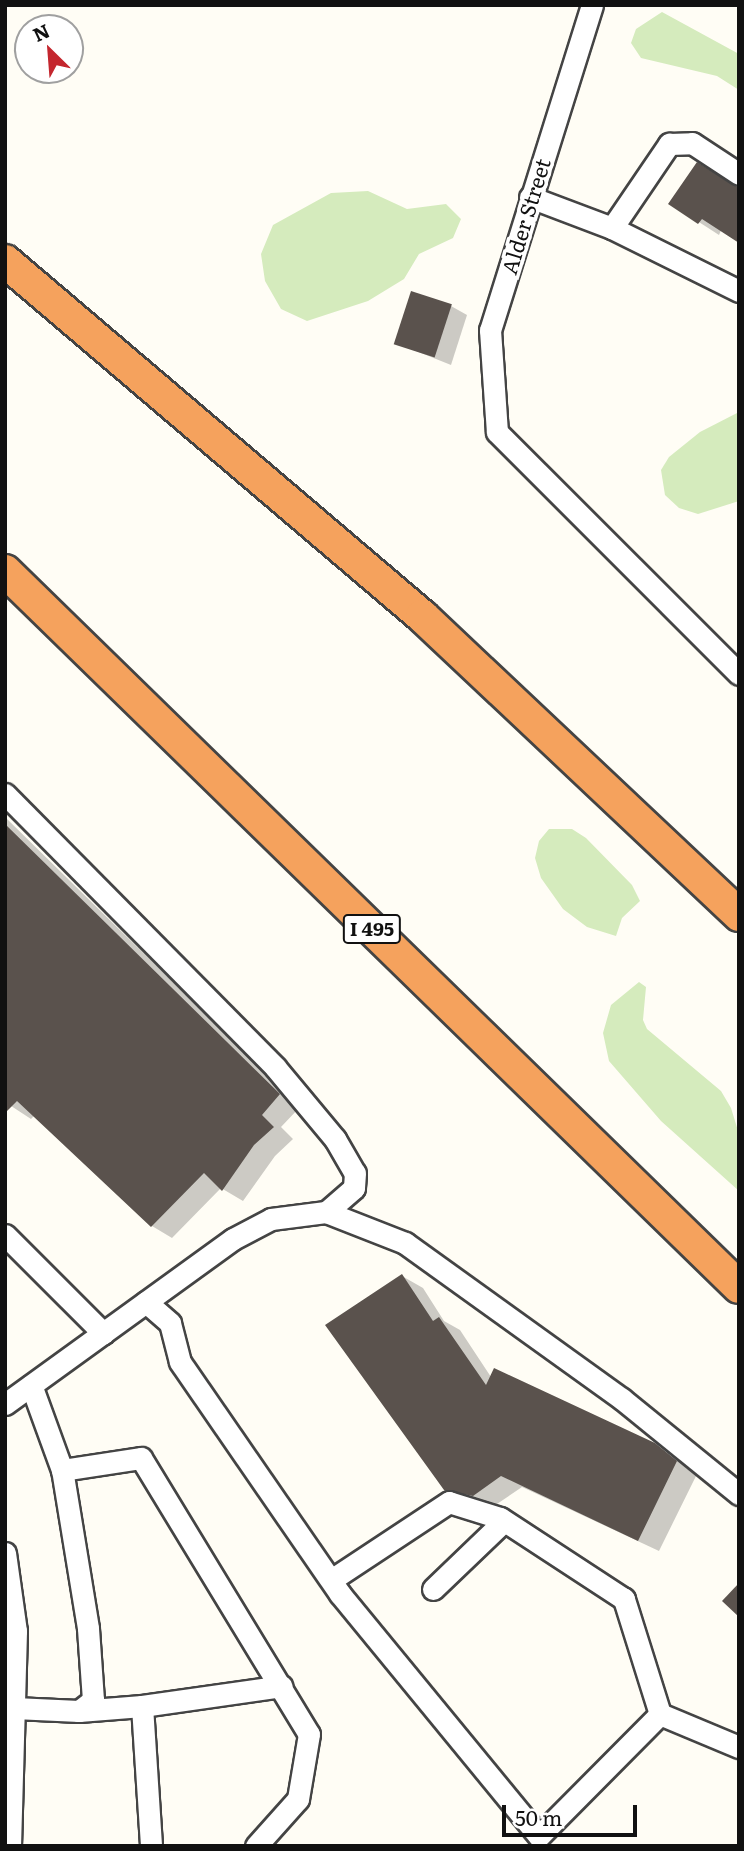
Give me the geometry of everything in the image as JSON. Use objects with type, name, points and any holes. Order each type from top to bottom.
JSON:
[{"type":"highway","points":[[5,261],[402,598],[739,915]]},
{"type":"highway","name":"I 495","points":[[5,571],[739,1287]]},
{"type":"street","name":"Alder Street","points":[[592,5],[530,197],[491,330],[497,432],[739,674]]},
{"type":"street","points":[[612,228],[668,144],[692,143],[739,174]]},
{"type":"street","points":[[530,197],[612,228],[739,291]]},
{"type":"street","points":[[5,794],[275,1066],[335,1139],[355,1173],[354,1188],[326,1212]]},
{"type":"street","points":[[5,1404],[233,1239],[271,1219],[326,1212],[405,1243],[622,1399],[739,1494]]},
{"type":"street","points":[[5,1235],[103,1333]]},
{"type":"street","points":[[146,1302],[170,1323],[180,1362],[331,1580],[541,1842],[660,1714]]},
{"type":"street","points":[[31,1385],[62,1470],[89,1640],[93,1700],[79,1712]]},
{"type":"street","points":[[62,1470],[141,1458],[310,1734],[298,1799],[256,1846]]},
{"type":"street","points":[[331,1580],[449,1502],[504,1521],[624,1600],[660,1714]]},
{"type":"street","points":[[433,1589],[504,1521]]},
{"type":"street","points":[[5,1553],[16,1631],[10,1846]]},
{"type":"street","points":[[14,1708],[79,1712],[282,1686]]},
{"type":"street","points":[[142,1706],[151,1846]]},
{"type":"street","points":[[660,1714],[739,1746]]},
{"type":"green space","points":[[662,12],[739,54],[739,90],[717,76],[641,58],[631,43],[636,29]]},
{"type":"green space","points":[[368,191],[407,209],[446,204],[461,219],[453,238],[419,254],[404,279],[368,301],[307,321],[281,309],[265,281],[261,254],[273,225],[331,193]]},
{"type":"green space","points":[[739,412],[739,501],[698,514],[679,508],[665,495],[661,470],[669,457],[700,432]]},
{"type":"green space","points":[[549,829],[572,829],[586,838],[632,885],[640,901],[622,918],[616,936],[587,927],[563,909],[541,878],[535,858],[539,841]]},
{"type":"green space","points":[[639,982],[646,987],[643,1020],[647,1029],[721,1091],[731,1108],[739,1134],[739,1191],[661,1121],[609,1061],[603,1033],[611,1005]]},
{"type":"building","points":[[697,162],[739,188],[739,243],[702,219],[698,224],[668,204]]},
{"type":"building","points":[[411,291],[452,304],[435,358],[394,344]]},
{"type":"building","points":[[5,824],[280,1094],[262,1115],[274,1127],[254,1145],[222,1191],[204,1173],[151,1227],[17,1101],[5,1113]]},
{"type":"building","points":[[402,1274],[433,1321],[439,1317],[486,1385],[494,1368],[655,1443],[677,1461],[638,1541],[501,1476],[473,1496],[444,1490],[325,1325]]},
{"type":"building","points":[[739,1583],[739,1617],[722,1601]]}]
